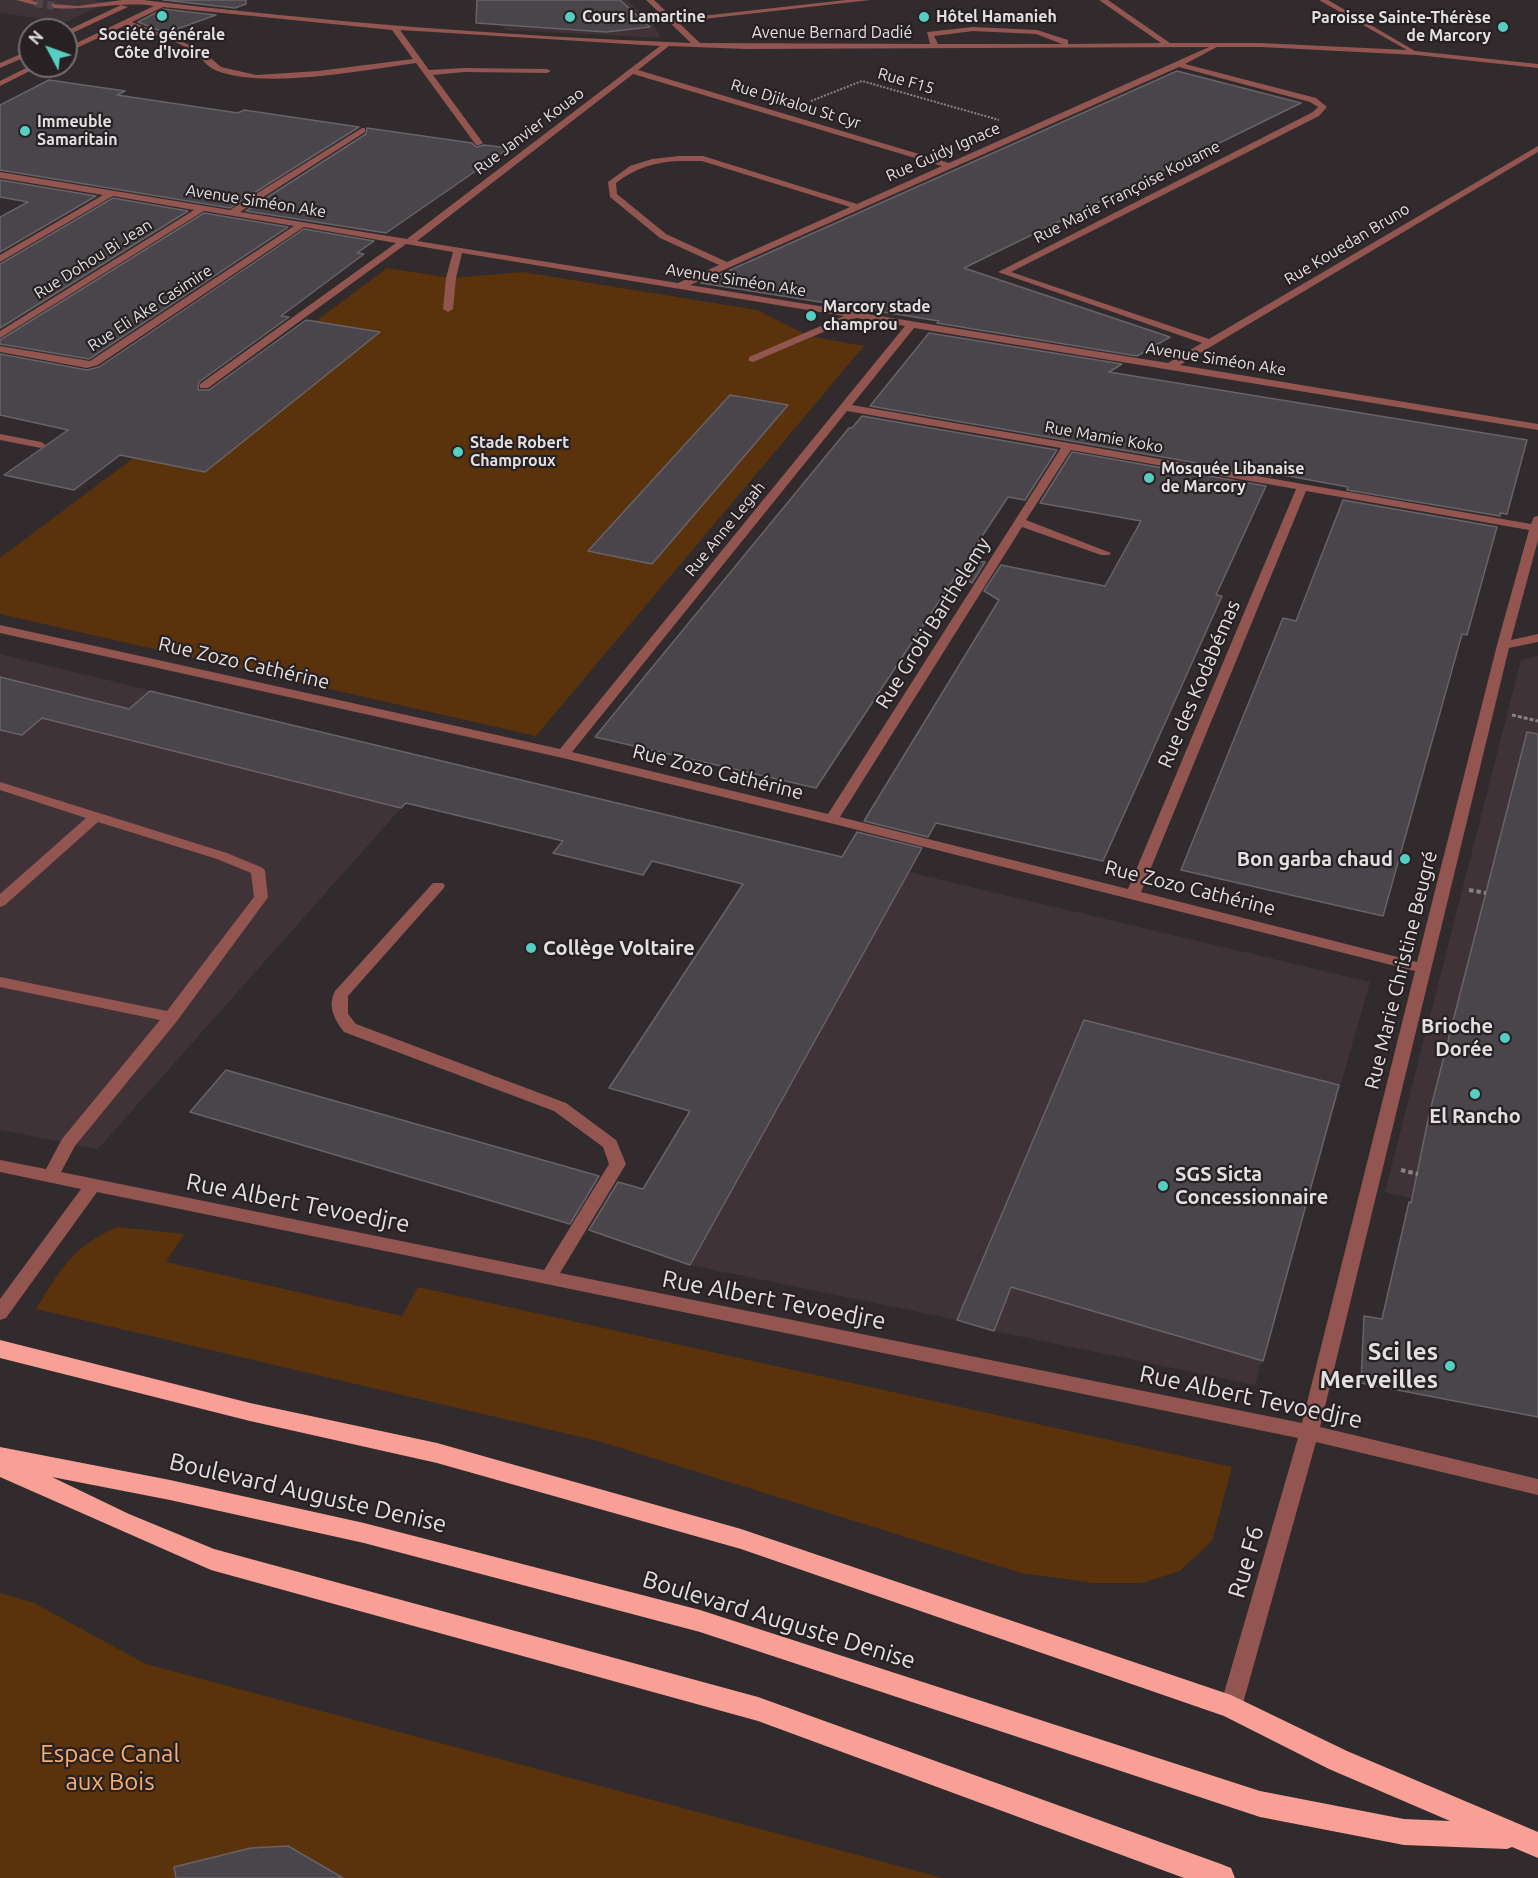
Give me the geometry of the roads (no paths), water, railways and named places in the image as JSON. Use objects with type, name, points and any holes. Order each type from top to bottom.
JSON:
[{"type":"highway","points":[[9,1351],[250,1412],[437,1453],[730,1536],[1231,1707],[1338,1760],[1538,1845]]},
{"type":"highway","name":"Boulevard Auguste Denise","points":[[0,1457],[170,1490],[364,1533],[700,1621],[990,1718],[1260,1804],[1404,1832],[1538,1838]]},
{"type":"highway","points":[[0,1467],[40,1482],[121,1521],[211,1558],[758,1708],[1221,1878]]},
{"type":"street","points":[[20,0],[35,3]]},
{"type":"street","name":"Avenue Bernard Dadié","points":[[126,0],[394,29],[667,44],[935,47],[1219,45],[1352,48],[1455,56],[1538,66]]},
{"type":"street","points":[[78,45],[171,0]]},
{"type":"street","points":[[650,0],[698,45]]},
{"type":"street","points":[[672,21],[866,0]]},
{"type":"street","points":[[1107,0],[1167,45]]},
{"type":"street","points":[[1323,0],[1417,53]]},
{"type":"street","points":[[54,6],[78,8],[136,1]]},
{"type":"street","points":[[78,28],[136,1]]},
{"type":"street","points":[[125,22],[183,44],[197,51],[210,64],[219,69],[256,77],[318,73],[417,60]]},
{"type":"street","points":[[394,29],[479,143]]},
{"type":"street","points":[[935,47],[930,34],[973,29],[1037,32],[1071,45]]},
{"type":"street","name":"Rue Janvier Kouao","points":[[204,387],[406,241],[667,44]]},
{"type":"street","name":"Rue Guidy Ignace","points":[[680,286],[1219,45]]},
{"type":"street","points":[[1455,56],[1538,61]]},
{"type":"street","points":[[0,66],[18,58]]},
{"type":"street","name":"Rue Marie Françoise Kouame","points":[[1178,64],[1313,100],[1323,107],[1316,114],[1003,272],[1209,343]]},
{"type":"street","points":[[426,73],[464,70],[547,71]]},
{"type":"street","name":"Rue Djikalou St Cyr","points":[[633,71],[950,166]]},
{"type":"street","points":[[0,84],[18,75]]},
{"type":"street","points":[[232,213],[362,130]]},
{"type":"street","name":"Rue Kouedan Bruno","points":[[1171,366],[1538,148]]},
{"type":"street","points":[[726,266],[663,236],[613,195],[612,182],[624,172],[652,161],[676,156],[703,159],[858,207]]},
{"type":"street","name":"Avenue Siméon Ake","points":[[0,175],[1538,427]]},
{"type":"street","points":[[0,259],[112,193]]},
{"type":"street","name":"Rue Dohou Bi Jean","points":[[0,335],[202,208]]},
{"type":"street","name":"Rue Eli Ake Casimire","points":[[0,349],[87,365],[94,363],[303,224]]},
{"type":"street","points":[[448,309],[451,278],[458,250]]},
{"type":"street","points":[[753,359],[855,315]]},
{"type":"street","name":"Rue Anne Legah","points":[[563,754],[912,324]]},
{"type":"street","name":"Rue Mamie Koko","points":[[844,407],[1302,488],[1537,524]]},
{"type":"street","points":[[0,437],[41,445]]},
{"type":"street","name":"Rue Grobi Barthelemy","points":[[832,819],[1067,447]]},
{"type":"street","name":"Rue des Kodabémas","points":[[1133,894],[1302,488]]},
{"type":"street","points":[[1020,522],[1105,553]]},
{"type":"street","name":"Rue Marie Christine Beugré","points":[[1309,1432],[1503,645],[1537,524]]},
{"type":"street","name":"Rue Zozo Cathérine","points":[[0,628],[563,754],[832,819],[1423,968]]},
{"type":"street","points":[[1503,645],[1538,638]]},
{"type":"street","points":[[0,786],[222,856],[258,871],[261,897],[171,1017],[68,1143],[50,1177]]},
{"type":"street","points":[[0,902],[95,817]]},
{"type":"street","points":[[438,886],[340,995],[340,1015],[350,1028],[560,1107],[610,1144],[618,1164],[548,1278]]},
{"type":"street","points":[[0,982],[171,1017]]},
{"type":"street","name":"Rue Albert Tevoedjre","points":[[0,1166],[1309,1432],[1538,1486]]},
{"type":"street","points":[[0,1313],[92,1186]]},
{"type":"street","name":"Rue F6","points":[[1231,1707],[1309,1432]]},
{"type":"tunnel","points":[[35,3],[54,6]]},
{"type":"place","name":"Société générale Côte d'Ivoire","points":[[162,16]]},
{"type":"place","name":"Cours Lamartine","points":[[570,17]]},
{"type":"place","name":"Hôtel Hamanieh","points":[[924,17]]},
{"type":"place","name":"Paroisse Sainte-Thérèse de Marcory","points":[[1503,27]]},
{"type":"place","name":"Immeuble Samaritain","points":[[25,131]]},
{"type":"place","name":"Marcory stade champrou","points":[[811,316]]},
{"type":"place","name":"Stade Robert Champroux","points":[[458,452]]},
{"type":"place","name":"Mosquée Libanaise de Marcory","points":[[1149,478]]},
{"type":"place","name":"Bon garba chaud","points":[[1405,859]]},
{"type":"place","name":"Collège Voltaire","points":[[531,948]]},
{"type":"place","name":"Brioche Dorée","points":[[1505,1038]]},
{"type":"place","name":"El Rancho","points":[[1475,1094]]},
{"type":"place","name":"SGS Sicta Concessionnaire","points":[[1163,1186]]},
{"type":"place","name":"Sci les Merveilles","points":[[1450,1366]]},
{"type":"park label","name":"Espace Canal aux Bois","points":[[110,1768]]}]
